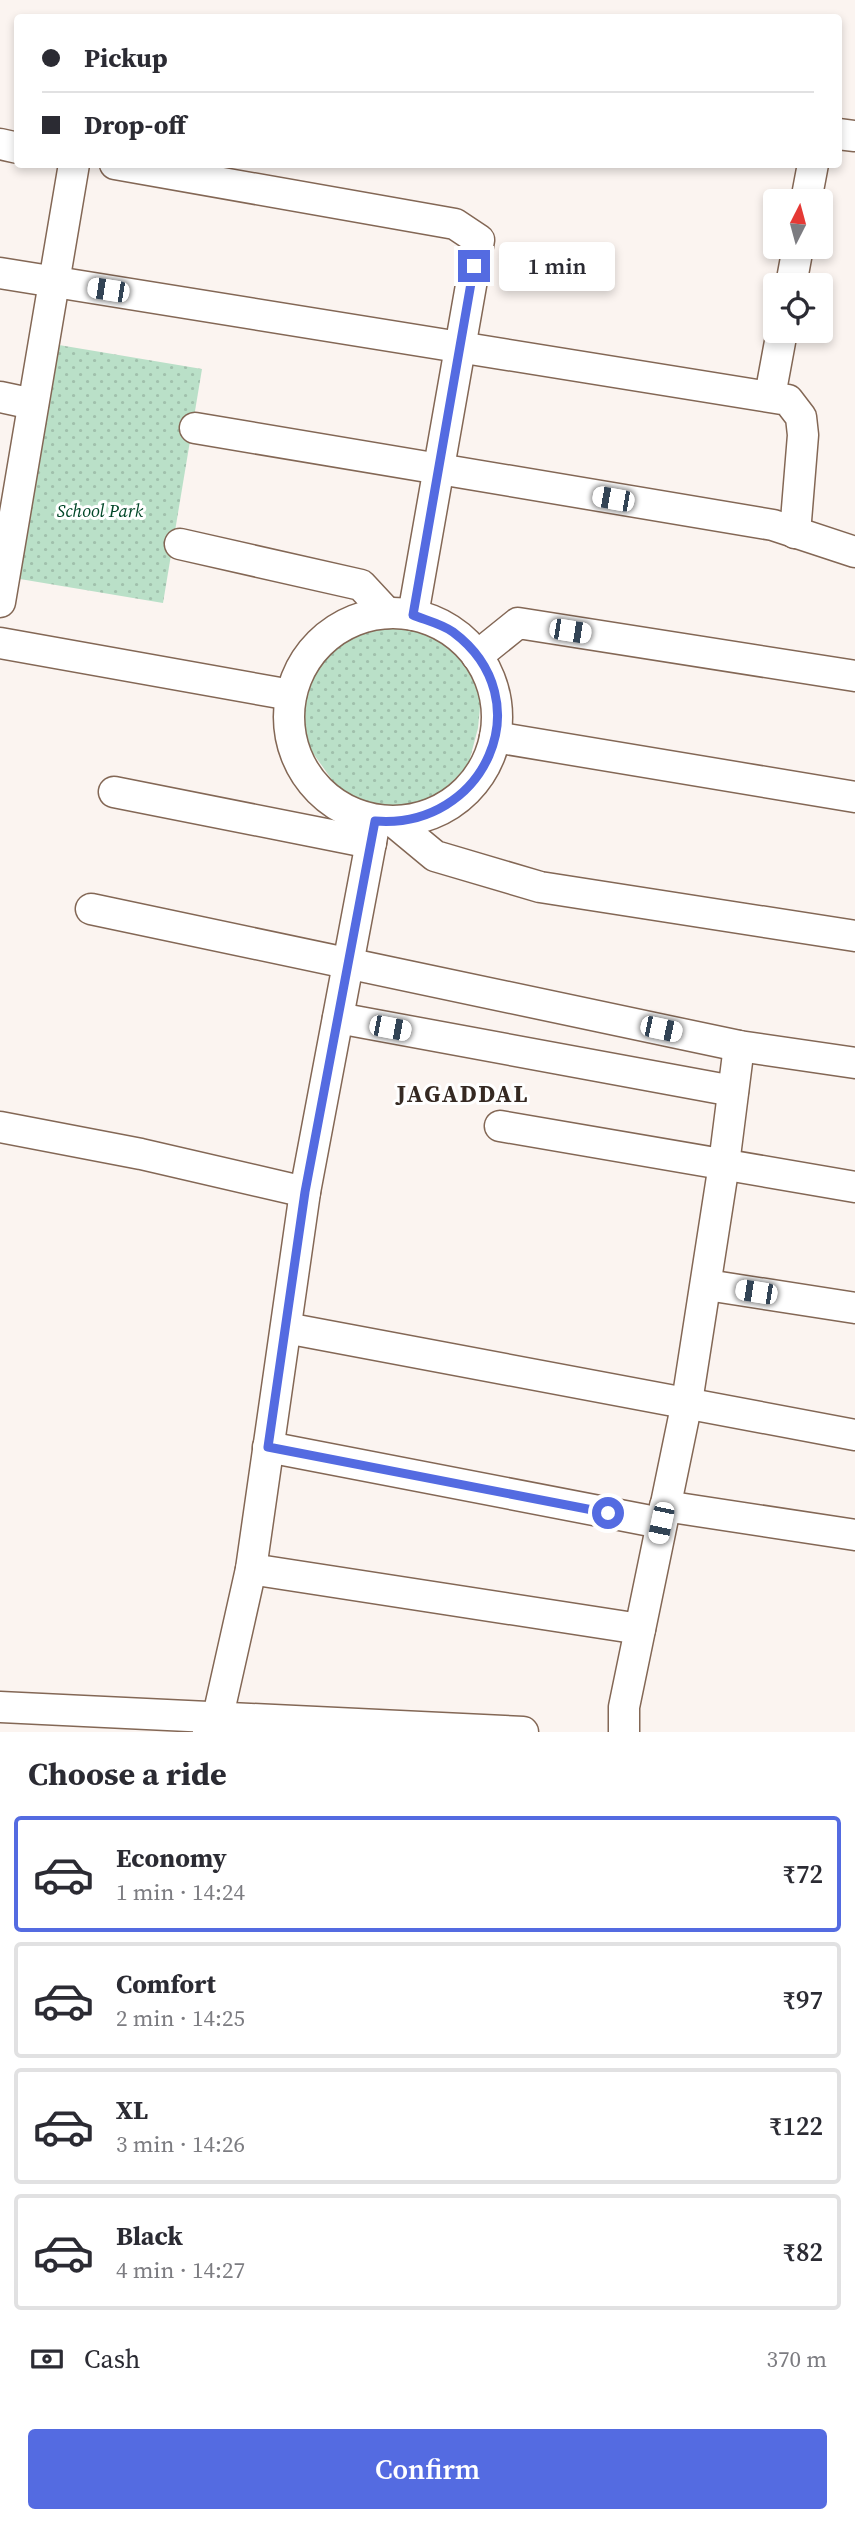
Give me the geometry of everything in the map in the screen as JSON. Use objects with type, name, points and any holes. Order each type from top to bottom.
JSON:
[{"type":"street","points":[[0,602],[6,522],[33,404],[73,168]]},
{"type":"street","points":[[138,168],[455,224],[479,240],[439,470],[400,614]]},
{"type":"street","points":[[808,189],[812,168]]},
{"type":"street","points":[[0,274],[459,345],[788,400],[801,417],[803,435],[795,533]]},
{"type":"street","points":[[770,396],[780,343]]},
{"type":"street","points":[[0,397],[33,404]]},
{"type":"street","points":[[195,428],[773,525],[855,552]]},
{"type":"street","points":[[114,792],[380,829],[426,816],[463,795],[489,758],[495,737],[497,726],[494,689],[478,656],[451,631],[400,614],[362,585],[180,544]]},
{"type":"street","points":[[400,614],[351,621],[320,641],[299,670],[291,695],[289,736],[307,779],[342,809],[435,856],[540,887],[855,936]]},
{"type":"street","points":[[478,656],[519,623],[855,676]]},
{"type":"street","points":[[0,643],[291,695]]},
{"type":"street","points":[[495,737],[855,797]]},
{"type":"street","points":[[213,1724],[251,1569],[305,1192],[348,961],[380,829]]},
{"type":"street","points":[[91,909],[348,961],[739,1046],[855,1063]]},
{"type":"street","points":[[338,1018],[733,1091]]},
{"type":"street","points":[[624,1732],[624,1707],[687,1402],[724,1164],[739,1046]]},
{"type":"street","points":[[500,1126],[855,1188]]},
{"type":"street","points":[[0,1127],[141,1154],[305,1192]]},
{"type":"street","points":[[706,1285],[855,1308]]},
{"type":"street","points":[[286,1328],[855,1435]]},
{"type":"street","points":[[268,1447],[663,1514],[855,1535]]},
{"type":"street","points":[[251,1569],[640,1629]]},
{"type":"street","points":[[0,1707],[213,1724],[523,1732]]},
{"type":"green space","name":"School Park","points":[[53,344],[202,369],[163,603],[8,577]]},
{"type":"green space","points":[[414,626],[444,644],[471,666],[481,696],[478,728],[468,766],[438,795],[399,812],[363,803],[335,784],[310,749],[302,716],[310,683],[336,642],[383,628]]},
{"type":"district","name":"JAGADDAL","points":[[463,1094]]},
{"type":"route","points":[[474,266],[413,615],[451,631],[478,656],[494,689],[497,726],[489,758],[463,795],[426,816],[394,822],[375,821],[305,1192],[268,1447],[608,1513]]}]
